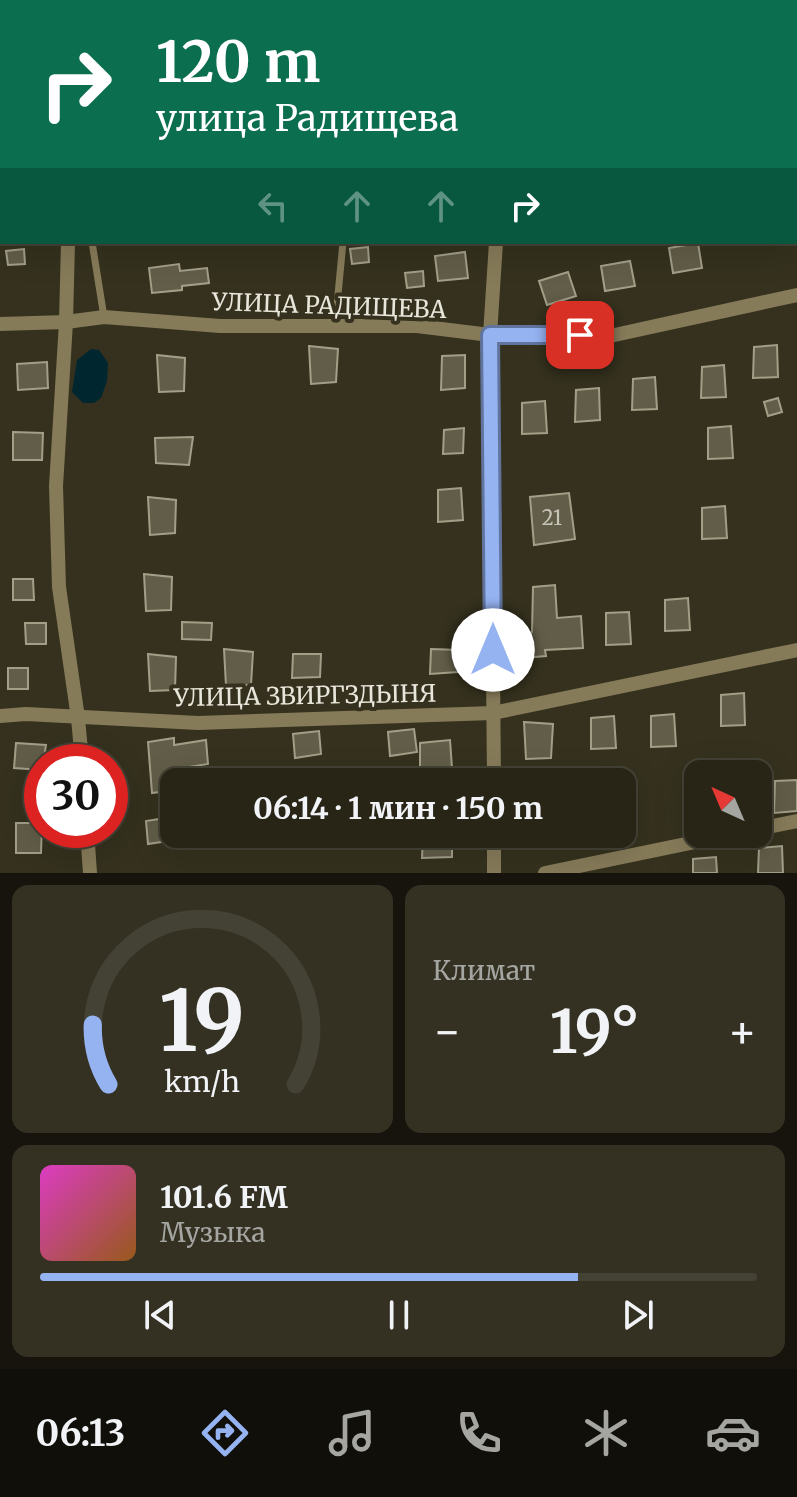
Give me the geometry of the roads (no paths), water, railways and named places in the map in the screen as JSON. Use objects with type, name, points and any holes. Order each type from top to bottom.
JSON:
[{"type":"street","points":[[68,244],[56,486],[59,587],[80,744]]},
{"type":"street","points":[[494,768],[490,335],[496,244]]},
{"type":"street","name":"УЛИЦА РАДИЩЕВА","points":[[0,324],[66,322],[104,317],[220,326],[417,326],[490,335],[610,336],[797,295]]},
{"type":"street","name":"УЛИЦА ЗВИРГЗДЫНЯ","points":[[0,716],[26,714],[198,723],[493,713],[797,650]]},
{"type":"street","points":[[772,826],[797,821]]},
{"type":"street","points":[[545,873],[684,844]]},
{"type":"street","points":[[88,848],[90,873]]},
{"type":"street","points":[[494,848],[494,873]]},
{"type":"lane","points":[[92,244],[104,317]]},
{"type":"lane","points":[[335,326],[343,244]]},
{"type":"water","points":[[91,349],[99,350],[108,363],[107,381],[101,398],[94,403],[83,403],[72,392],[77,360]]}]
